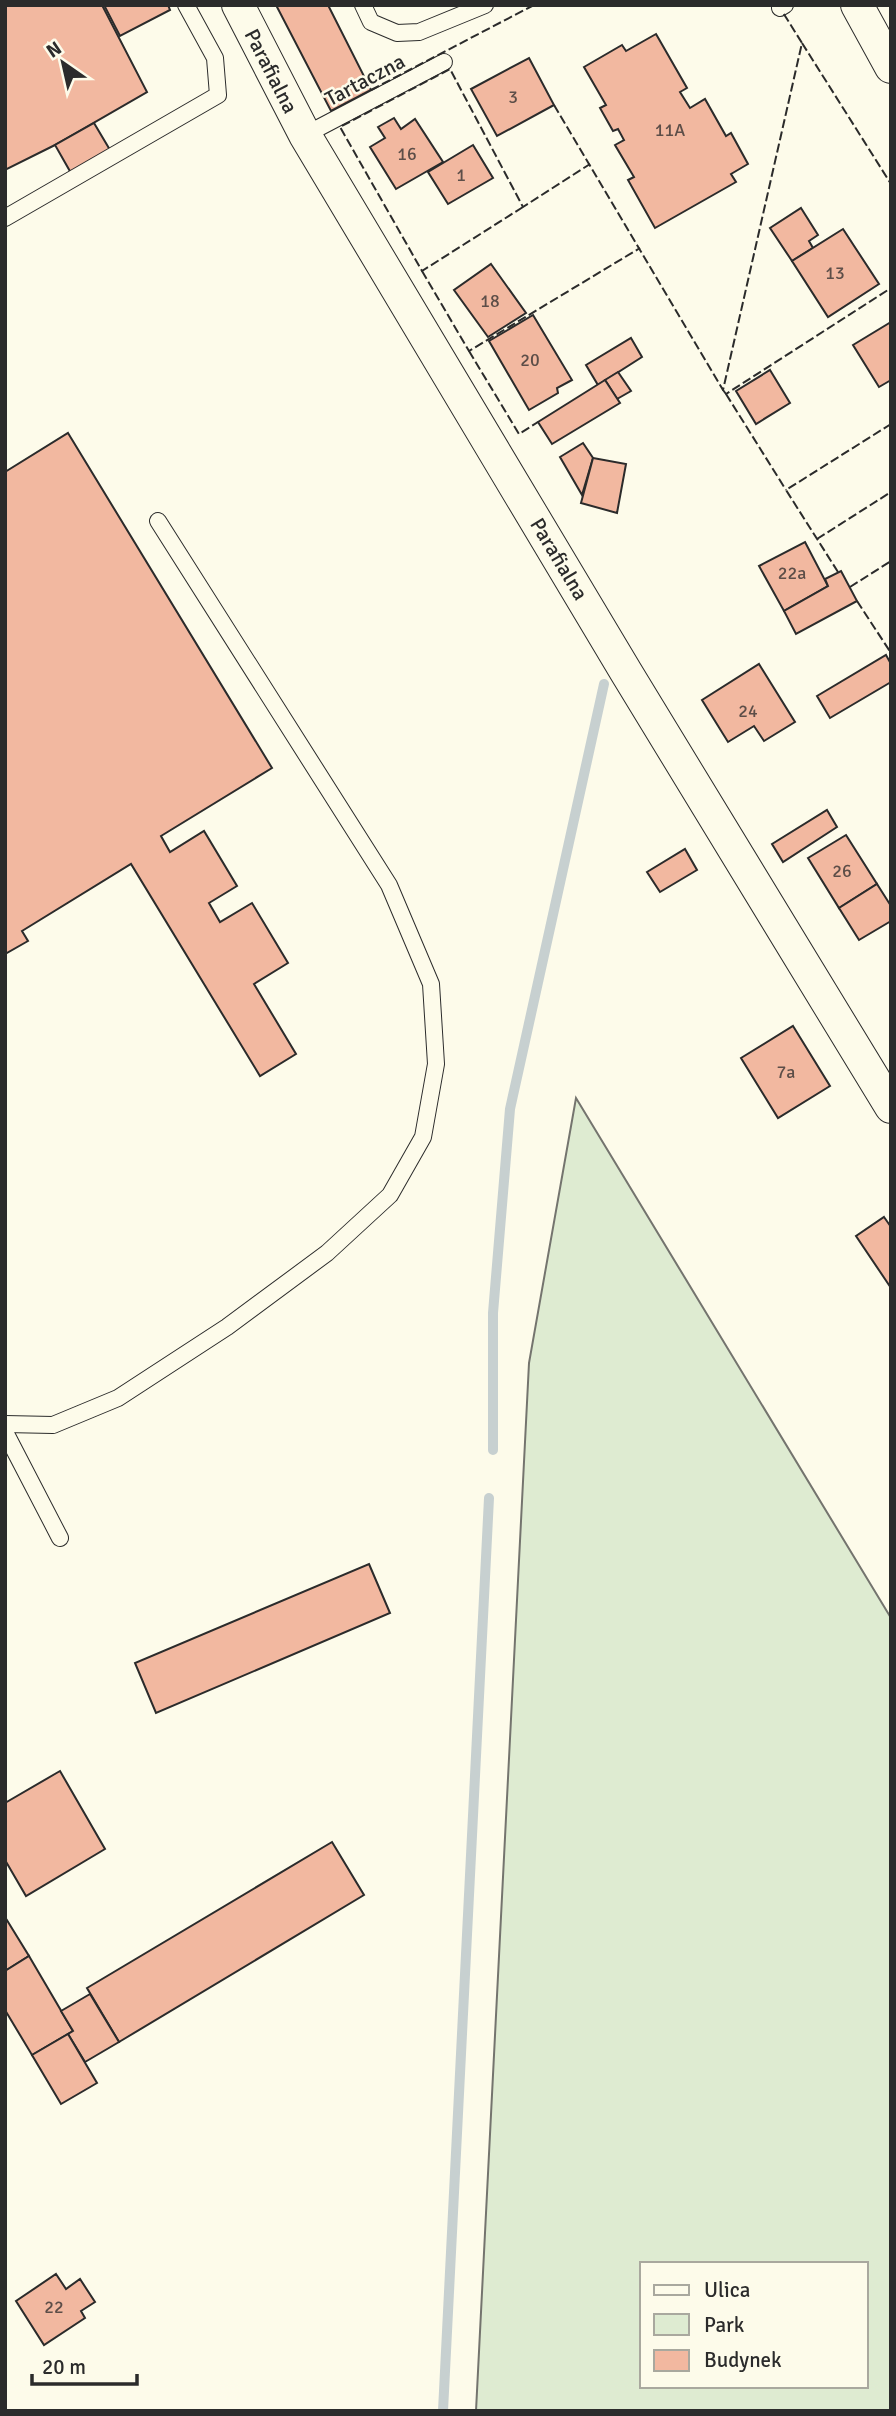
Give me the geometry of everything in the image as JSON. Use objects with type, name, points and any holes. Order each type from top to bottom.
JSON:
[{"type":"street","name":"Parafialna","points":[[238,5],[304,135],[891,1107]]},
{"type":"street","points":[[857,5],[891,67]]},
{"type":"lane","points":[[5,218],[218,95],[215,58],[187,5]]},
{"type":"lane","points":[[363,5],[370,22],[397,33],[419,32],[485,5]]},
{"type":"lane","name":"Tartaczna","points":[[304,135],[444,62]]},
{"type":"lane","points":[[5,1424],[54,1425],[118,1398],[227,1328],[327,1253],[390,1195],[423,1137],[436,1065],[431,984],[389,885],[158,521]]},
{"type":"lane","points":[[5,1432],[60,1538]]},
{"type":"green space","points":[[576,1098],[891,1618],[891,2411],[476,2411],[529,1363]]},
{"type":"building","points":[[5,5],[102,5],[147,92],[55,145],[5,170]]},
{"type":"building","points":[[104,5],[168,5],[170,10],[120,36]]},
{"type":"building","points":[[276,5],[328,5],[371,90],[331,111]]},
{"type":"building","points":[[656,34],[687,88],[680,92],[690,108],[705,99],[726,136],[731,133],[748,164],[731,174],[736,182],[655,228],[628,180],[634,177],[615,145],[624,140],[618,129],[613,131],[600,108],[606,105],[584,67],[622,45],[626,51]]},
{"type":"building","points":[[529,58],[554,105],[497,136],[471,89]]},
{"type":"building","points":[[394,118],[401,129],[415,119],[443,162],[396,189],[370,147],[385,138],[378,127]]},
{"type":"building","points":[[94,123],[110,150],[71,173],[55,145]]},
{"type":"building","points":[[473,145],[493,178],[448,204],[428,172]]},
{"type":"building","points":[[801,208],[818,235],[809,241],[813,248],[792,261],[770,228]]},
{"type":"building","points":[[843,229],[879,284],[828,317],[792,261]]},
{"type":"building","points":[[491,264],[526,313],[488,337],[454,290]]},
{"type":"building","points":[[533,315],[572,380],[557,388],[558,393],[529,410],[489,341]]},
{"type":"building","points":[[891,322],[891,380],[879,387],[853,345]]},
{"type":"building","points":[[631,338],[642,357],[598,385],[586,365]]},
{"type":"building","points":[[770,370],[790,403],[756,424],[736,391]]},
{"type":"building","points":[[618,372],[631,391],[617,399],[605,380]]},
{"type":"building","points":[[605,380],[620,403],[552,444],[538,422]]},
{"type":"building","points":[[68,433],[272,768],[161,836],[170,852],[204,831],[237,886],[209,903],[220,922],[252,903],[288,963],[254,984],[296,1054],[260,1076],[131,864],[22,931],[28,941],[5,954],[5,472]]},
{"type":"building","points":[[583,443],[593,458],[582,495],[560,457]]},
{"type":"building","points":[[593,458],[626,464],[617,513],[581,503]]},
{"type":"building","points":[[805,542],[828,586],[784,611],[759,566]]},
{"type":"building","points":[[841,571],[857,601],[796,634],[784,611],[828,586],[825,579]]},
{"type":"building","points":[[886,655],[891,664],[891,682],[830,718],[817,696]]},
{"type":"building","points":[[759,664],[795,722],[764,741],[754,726],[728,742],[702,700]]},
{"type":"building","points":[[827,810],[837,827],[783,862],[772,844]]},
{"type":"building","points":[[846,835],[877,884],[839,908],[808,858]]},
{"type":"building","points":[[685,849],[697,870],[660,892],[647,872]]},
{"type":"building","points":[[877,884],[891,906],[891,921],[859,940],[839,908]]},
{"type":"building","points":[[793,1026],[830,1086],[778,1118],[741,1058]]},
{"type":"building","points":[[884,1217],[891,1227],[891,1288],[856,1236]]},
{"type":"building","points":[[369,1564],[390,1613],[156,1713],[135,1663]]},
{"type":"building","points":[[60,1771],[105,1849],[26,1896],[5,1860],[5,1803]]},
{"type":"building","points":[[332,1842],[364,1895],[119,2042],[87,1988]]},
{"type":"building","points":[[5,1917],[29,1956],[5,1971]]},
{"type":"building","points":[[29,1956],[73,2031],[32,2055],[5,2010],[5,1971]]},
{"type":"building","points":[[90,1994],[119,2042],[85,2062],[68,2034],[73,2031],[61,2011]]},
{"type":"building","points":[[68,2034],[97,2083],[61,2104],[32,2055]]},
{"type":"building","points":[[56,2274],[66,2289],[80,2279],[95,2302],[81,2311],[85,2318],[44,2345],[16,2301]]},
{"type":"waterway","points":[[493,1450],[493,1313],[510,1109],[604,684]]},
{"type":"waterway","points":[[443,2411],[489,1498]]},
{"type":"fence","points":[[371,90],[534,5]]},
{"type":"fence","points":[[554,105],[723,390],[802,43],[782,11]]},
{"type":"fence","points":[[802,43],[891,184]]},
{"type":"fence","points":[[523,207],[422,271],[340,127],[450,69],[523,207],[590,164]]},
{"type":"fence","points":[[422,271],[469,351],[640,248]]},
{"type":"fence","points":[[723,390],[726,394],[891,288]]},
{"type":"fence","points":[[469,351],[519,434],[538,422]]},
{"type":"fence","points":[[726,394],[786,490]]},
{"type":"fence","points":[[838,572],[786,490],[891,424]]},
{"type":"fence","points":[[817,539],[891,492]]},
{"type":"fence","points":[[850,587],[891,561]]},
{"type":"fence","points":[[857,601],[891,653]]}]
